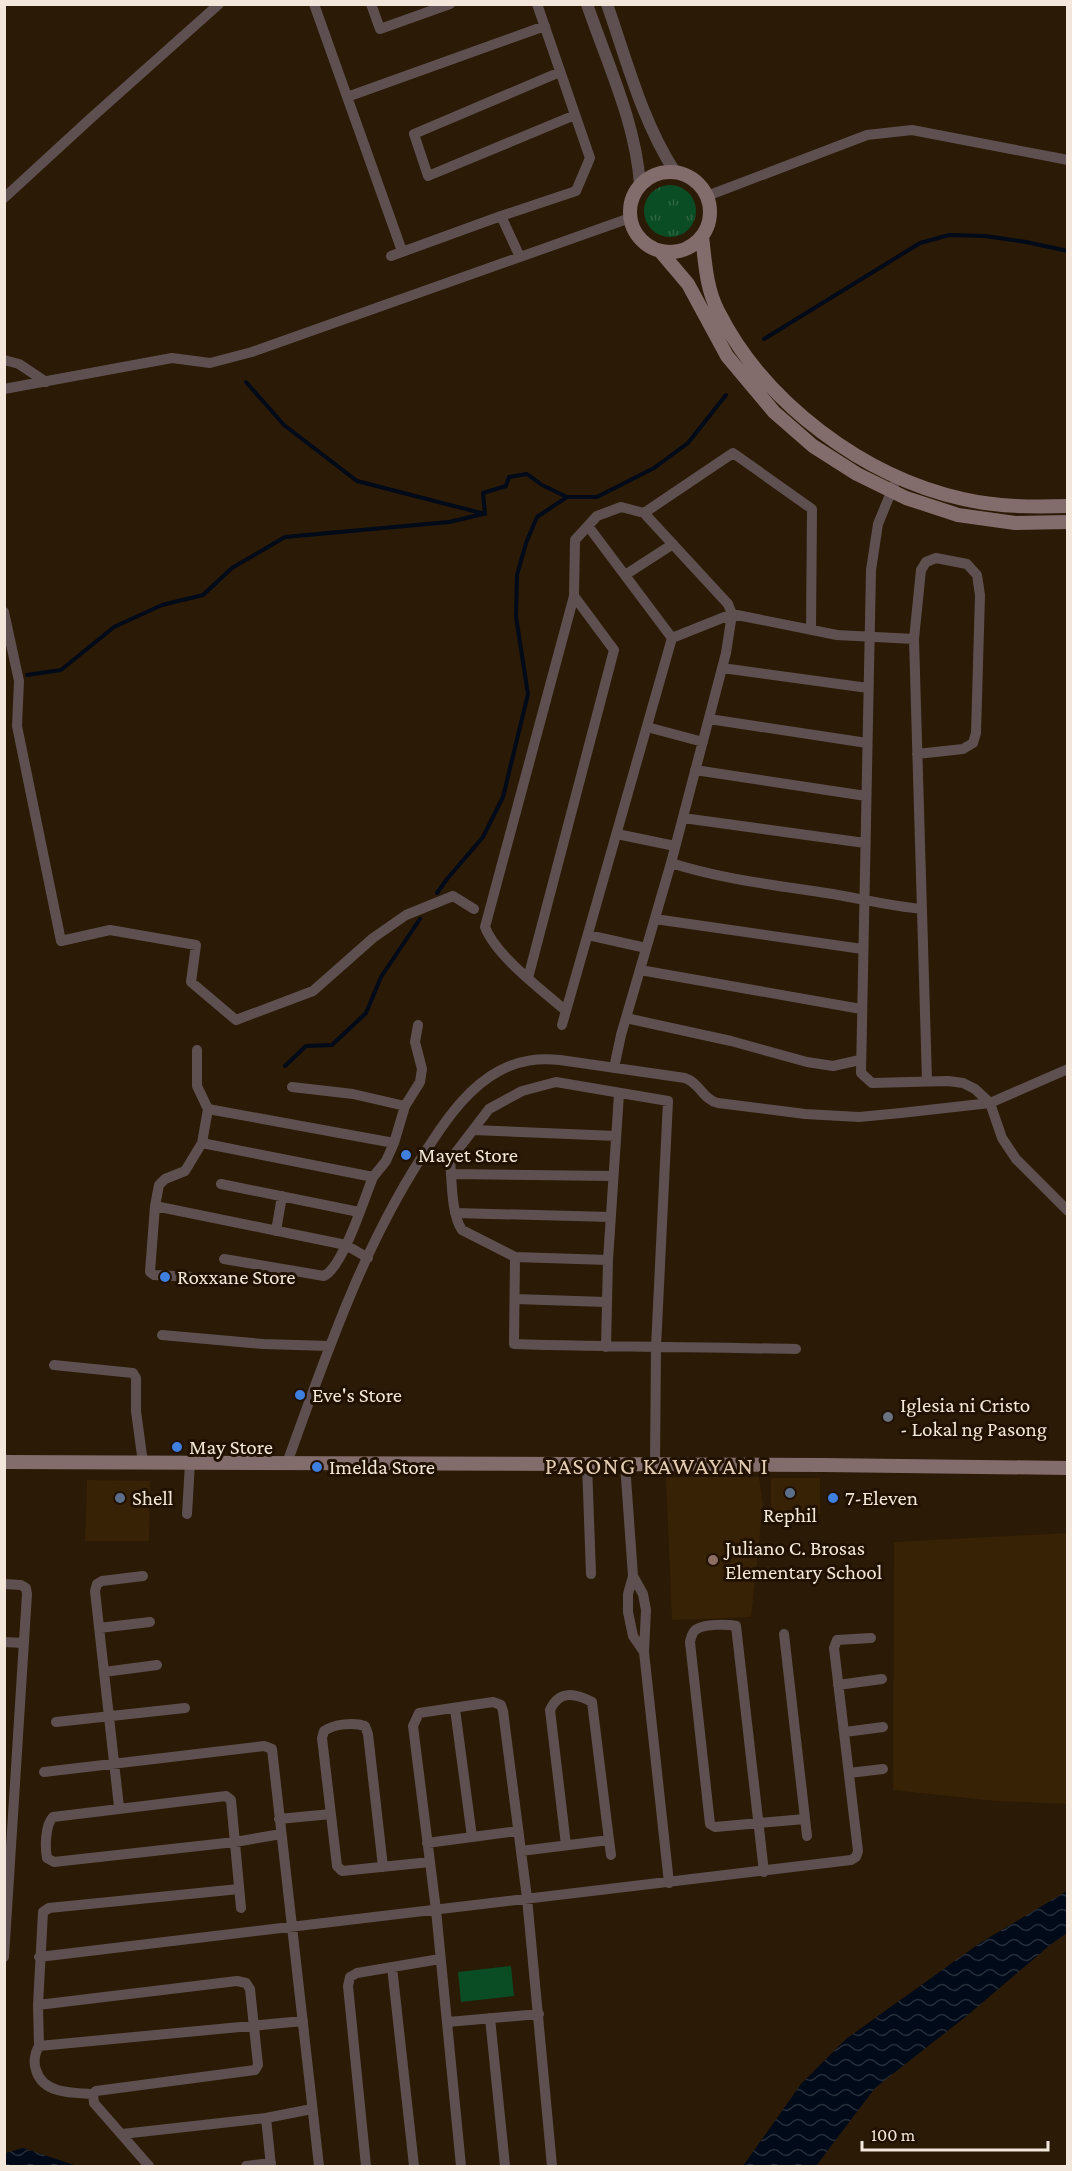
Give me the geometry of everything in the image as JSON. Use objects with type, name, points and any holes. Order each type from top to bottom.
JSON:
[{"type":"main road","points":[[660,251],[683,250],[691,246],[702,236],[709,222],[707,196],[695,181],[675,172],[659,173],[640,185],[632,198],[630,218],[634,231],[641,240],[660,251],[688,284],[727,356],[774,412],[813,446],[857,474],[906,498],[958,515],[1015,523],[1068,522]]},
{"type":"main road","points":[[702,236],[706,274],[717,310],[739,347],[785,401],[823,434],[864,461],[899,478],[963,499],[1016,507],[1068,506]]},
{"type":"main road","points":[[4,1462],[1068,1468]]},
{"type":"street","points":[[4,198],[219,4]]},
{"type":"street","points":[[314,4],[402,251]]},
{"type":"street","points":[[371,4],[380,29],[450,4]]},
{"type":"street","points":[[391,256],[576,191],[590,158],[537,4]]},
{"type":"street","points":[[587,4],[631,130],[637,155],[640,185]]},
{"type":"street","points":[[607,4],[647,120],[660,149],[675,172]]},
{"type":"street","points":[[347,97],[545,26]]},
{"type":"street","points":[[560,72],[414,134],[428,176],[575,115]]},
{"type":"street","points":[[707,196],[867,135],[901,131],[912,130],[1068,160]]},
{"type":"street","points":[[501,216],[520,257]]},
{"type":"street","points":[[4,389],[172,357],[210,363],[252,352],[630,218]]},
{"type":"street","points":[[4,360],[19,364],[46,382]]},
{"type":"street","points":[[644,513],[733,453],[812,509],[812,630]]},
{"type":"street","points":[[899,478],[891,490],[878,524],[871,570],[861,1073],[872,1083],[948,1081],[963,1083],[975,1089],[990,1103],[1002,1138],[1016,1159],[1068,1211]]},
{"type":"street","points":[[566,1011],[528,978],[490,940],[485,927],[574,596],[575,540],[597,516],[621,507],[644,513],[728,604],[732,614],[709,719],[614,1068]]},
{"type":"street","points":[[588,526],[672,638]]},
{"type":"street","points":[[625,575],[673,544]]},
{"type":"street","points":[[917,754],[963,749],[973,743],[976,734],[980,595],[977,575],[967,564],[936,558],[926,562],[921,570],[914,639],[917,754],[927,1082]]},
{"type":"street","points":[[528,978],[614,650],[574,596]]},
{"type":"street","points":[[4,612],[19,681],[17,726],[61,941],[110,930],[196,945],[191,982],[236,1020],[314,991],[373,938],[406,915],[453,896],[474,909]]},
{"type":"street","points":[[672,638],[732,614],[837,635],[914,639]]},
{"type":"street","points":[[562,1024],[672,638]]},
{"type":"street","points":[[722,668],[868,687]]},
{"type":"street","points":[[709,719],[867,742]]},
{"type":"street","points":[[647,728],[703,742]]},
{"type":"street","points":[[695,770],[866,796]]},
{"type":"street","points":[[683,818],[865,843]]},
{"type":"street","points":[[617,834],[675,846]]},
{"type":"street","points":[[671,862],[704,873],[922,909]]},
{"type":"street","points":[[655,919],[862,949]]},
{"type":"street","points":[[588,934],[646,948]]},
{"type":"street","points":[[640,970],[861,1009]]},
{"type":"street","points":[[626,1018],[731,1041],[807,1062],[833,1065],[860,1060]]},
{"type":"street","points":[[224,1259],[324,1276],[330,1273],[346,1245],[373,1177],[386,1161],[405,1106],[420,1082],[422,1069],[415,1042],[418,1024]]},
{"type":"street","points":[[194,1276],[154,1275],[150,1272],[155,1206],[159,1185],[165,1179],[185,1171],[202,1143],[208,1109],[197,1086],[197,1050]]},
{"type":"street","points":[[287,1463],[329,1346],[368,1258],[412,1170],[452,1112],[488,1078],[500,1070],[526,1059],[543,1058],[691,1080],[706,1098],[718,1103],[805,1114],[859,1117],[990,1103],[1068,1069]]},
{"type":"street","points":[[608,1260],[515,1257],[462,1230],[456,1222],[450,1160],[489,1109],[522,1091],[556,1082],[668,1101],[656,1347],[655,1465]]},
{"type":"street","points":[[292,1087],[353,1094],[405,1106]]},
{"type":"street","points":[[606,1347],[608,1260],[619,1094]]},
{"type":"street","points":[[208,1109],[394,1143]]},
{"type":"street","points":[[473,1130],[616,1136]]},
{"type":"street","points":[[202,1143],[373,1177]]},
{"type":"street","points":[[451,1174],[613,1176]]},
{"type":"street","points":[[221,1184],[359,1212]]},
{"type":"street","points":[[276,1231],[282,1196]]},
{"type":"street","points":[[155,1206],[346,1245],[368,1258]]},
{"type":"street","points":[[455,1213],[611,1217]]},
{"type":"street","points":[[515,1257],[514,1344],[796,1349]]},
{"type":"street","points":[[515,1299],[606,1302]]},
{"type":"street","points":[[162,1335],[263,1344],[329,1346]]},
{"type":"street","points":[[54,1365],[133,1373],[136,1378],[136,1411],[143,1463]]},
{"type":"street","points":[[187,1514],[190,1463]]},
{"type":"street","points":[[587,1464],[591,1574]]},
{"type":"street","points":[[625,1464],[633,1576],[628,1594],[627,1612],[633,1636],[644,1652]]},
{"type":"street","points":[[119,1807],[95,1591],[97,1584],[102,1581],[143,1576]]},
{"type":"street","points":[[633,1576],[644,1594],[646,1633],[644,1652],[669,1883]]},
{"type":"street","points":[[4,1584],[21,1585],[26,1588],[27,1594],[4,1957]]},
{"type":"street","points":[[99,1628],[150,1622]]},
{"type":"street","points":[[764,1872],[758,1824],[736,1626],[726,1624],[697,1629],[692,1634],[690,1642],[710,1824],[715,1827],[758,1824],[805,1819]]},
{"type":"street","points":[[784,1634],[807,1836]]},
{"type":"street","points":[[39,1957],[851,1860],[856,1857],[858,1851],[834,1643],[837,1640],[871,1638]]},
{"type":"street","points":[[4,1642],[24,1643]]},
{"type":"street","points":[[104,1672],[158,1665]]},
{"type":"street","points":[[838,1685],[882,1679]]},
{"type":"street","points":[[566,1845],[550,1710],[554,1700],[563,1696],[580,1696],[591,1702],[611,1855]]},
{"type":"street","points":[[461,2166],[436,1910],[413,1726],[419,1713],[494,1702],[501,1705],[503,1711],[527,1898],[552,2166]]},
{"type":"street","points":[[56,1722],[185,1708]]},
{"type":"street","points":[[455,1708],[472,1837]]},
{"type":"street","points":[[382,1867],[368,1734],[365,1726],[358,1724],[329,1728],[324,1731],[322,1738],[337,1866],[342,1871],[382,1867],[430,1862]]},
{"type":"street","points":[[845,1732],[883,1727]]},
{"type":"street","points":[[44,1772],[264,1746],[273,1749],[279,1819],[320,2166]]},
{"type":"street","points":[[849,1773],[883,1770]]},
{"type":"street","points":[[241,1908],[239,1889],[235,1842],[231,1800],[226,1796],[119,1807],[53,1817],[49,1821],[46,1852],[47,1858],[54,1862],[235,1842],[281,1834]]},
{"type":"street","points":[[279,1819],[331,1814]]},
{"type":"street","points":[[427,1843],[518,1831]]},
{"type":"street","points":[[520,1851],[609,1840]]},
{"type":"street","points":[[38,2005],[237,1981],[246,1983],[250,1989],[254,2026],[258,2065],[255,2070],[96,2091],[93,2094],[60,2091],[46,2085],[36,2070],[35,2055],[39,2046],[38,2005],[39,1957],[43,1912],[49,1908],[239,1889]]},
{"type":"street","points":[[366,2166],[348,1986],[350,1977],[357,1973],[440,1959]]},
{"type":"street","points":[[392,1967],[414,2166]]},
{"type":"street","points":[[448,2022],[539,2014]]},
{"type":"street","points":[[490,2018],[505,2166]]},
{"type":"street","points":[[39,2046],[303,2022]]},
{"type":"street","points":[[93,2094],[94,2103],[149,2166]]},
{"type":"street","points":[[122,2134],[266,2118],[312,2109]]},
{"type":"street","points":[[246,2166],[271,2165],[266,2118]]},
{"type":"shaded area","name":"Juliano C. Brosas Elementary School","points":[[666,1477],[759,1477],[763,1504],[751,1617],[672,1620]]},
{"type":"shaded area","points":[[771,1478],[820,1478],[820,1514],[771,1513]]},
{"type":"shaded area","points":[[87,1480],[150,1481],[149,1541],[85,1541]]},
{"type":"shaded area","points":[[1067,1533],[1067,1804],[996,1801],[893,1790],[894,1542]]},
{"type":"green space","points":[[665,185],[675,185],[689,192],[696,211],[689,230],[675,237],[665,237],[655,233],[648,226],[644,216],[644,206],[648,196],[655,189]]},
{"type":"green space","points":[[511,1966],[514,1996],[461,2002],[458,1972]]},
{"type":"water","points":[[1067,1891],[1067,1933],[875,2088],[816,2166],[743,2166],[801,2084],[846,2039],[980,1943]]},
{"type":"water","points":[[23,2148],[77,2166],[5,2166],[5,2153]]},
{"type":"waterway","points":[[764,339],[920,243],[949,235],[985,236],[1068,251]]},
{"type":"waterway","points":[[246,382],[284,425],[357,481],[485,514],[483,493],[506,486],[509,477],[527,474],[542,485],[567,497],[597,497],[654,468],[688,443],[726,395]]},
{"type":"waterway","points":[[437,893],[483,837],[503,797],[528,694],[516,617],[517,575],[526,543],[537,517],[567,497]]},
{"type":"waterway","points":[[27,675],[61,670],[114,627],[162,605],[203,595],[232,568],[285,537],[449,522],[483,514]]},
{"type":"waterway","points":[[285,1066],[306,1046],[332,1045],[366,1013],[381,977],[420,919]]},
{"type":"place","name":"Mayet Store","points":[[406,1155]]},
{"type":"place","name":"Roxxane Store","points":[[165,1277]]},
{"type":"place","name":"Eve's Store","points":[[300,1395]]},
{"type":"place","name":"Iglesia ni Cristo - Lokal ng Pasong","points":[[888,1417]]},
{"type":"place","name":"May Store","points":[[177,1447]]},
{"type":"place","name":"Imelda Store","points":[[317,1467]]},
{"type":"place","name":"Rephil","points":[[790,1493]]},
{"type":"place","name":"Shell","points":[[120,1498]]},
{"type":"place","name":"7-Eleven","points":[[833,1498]]},
{"type":"place","name":"Juliano C. Brosas Elementary School","points":[[713,1560]]},
{"type":"district","name":"PASONG KAWAYAN I","points":[[657,1466]]}]
